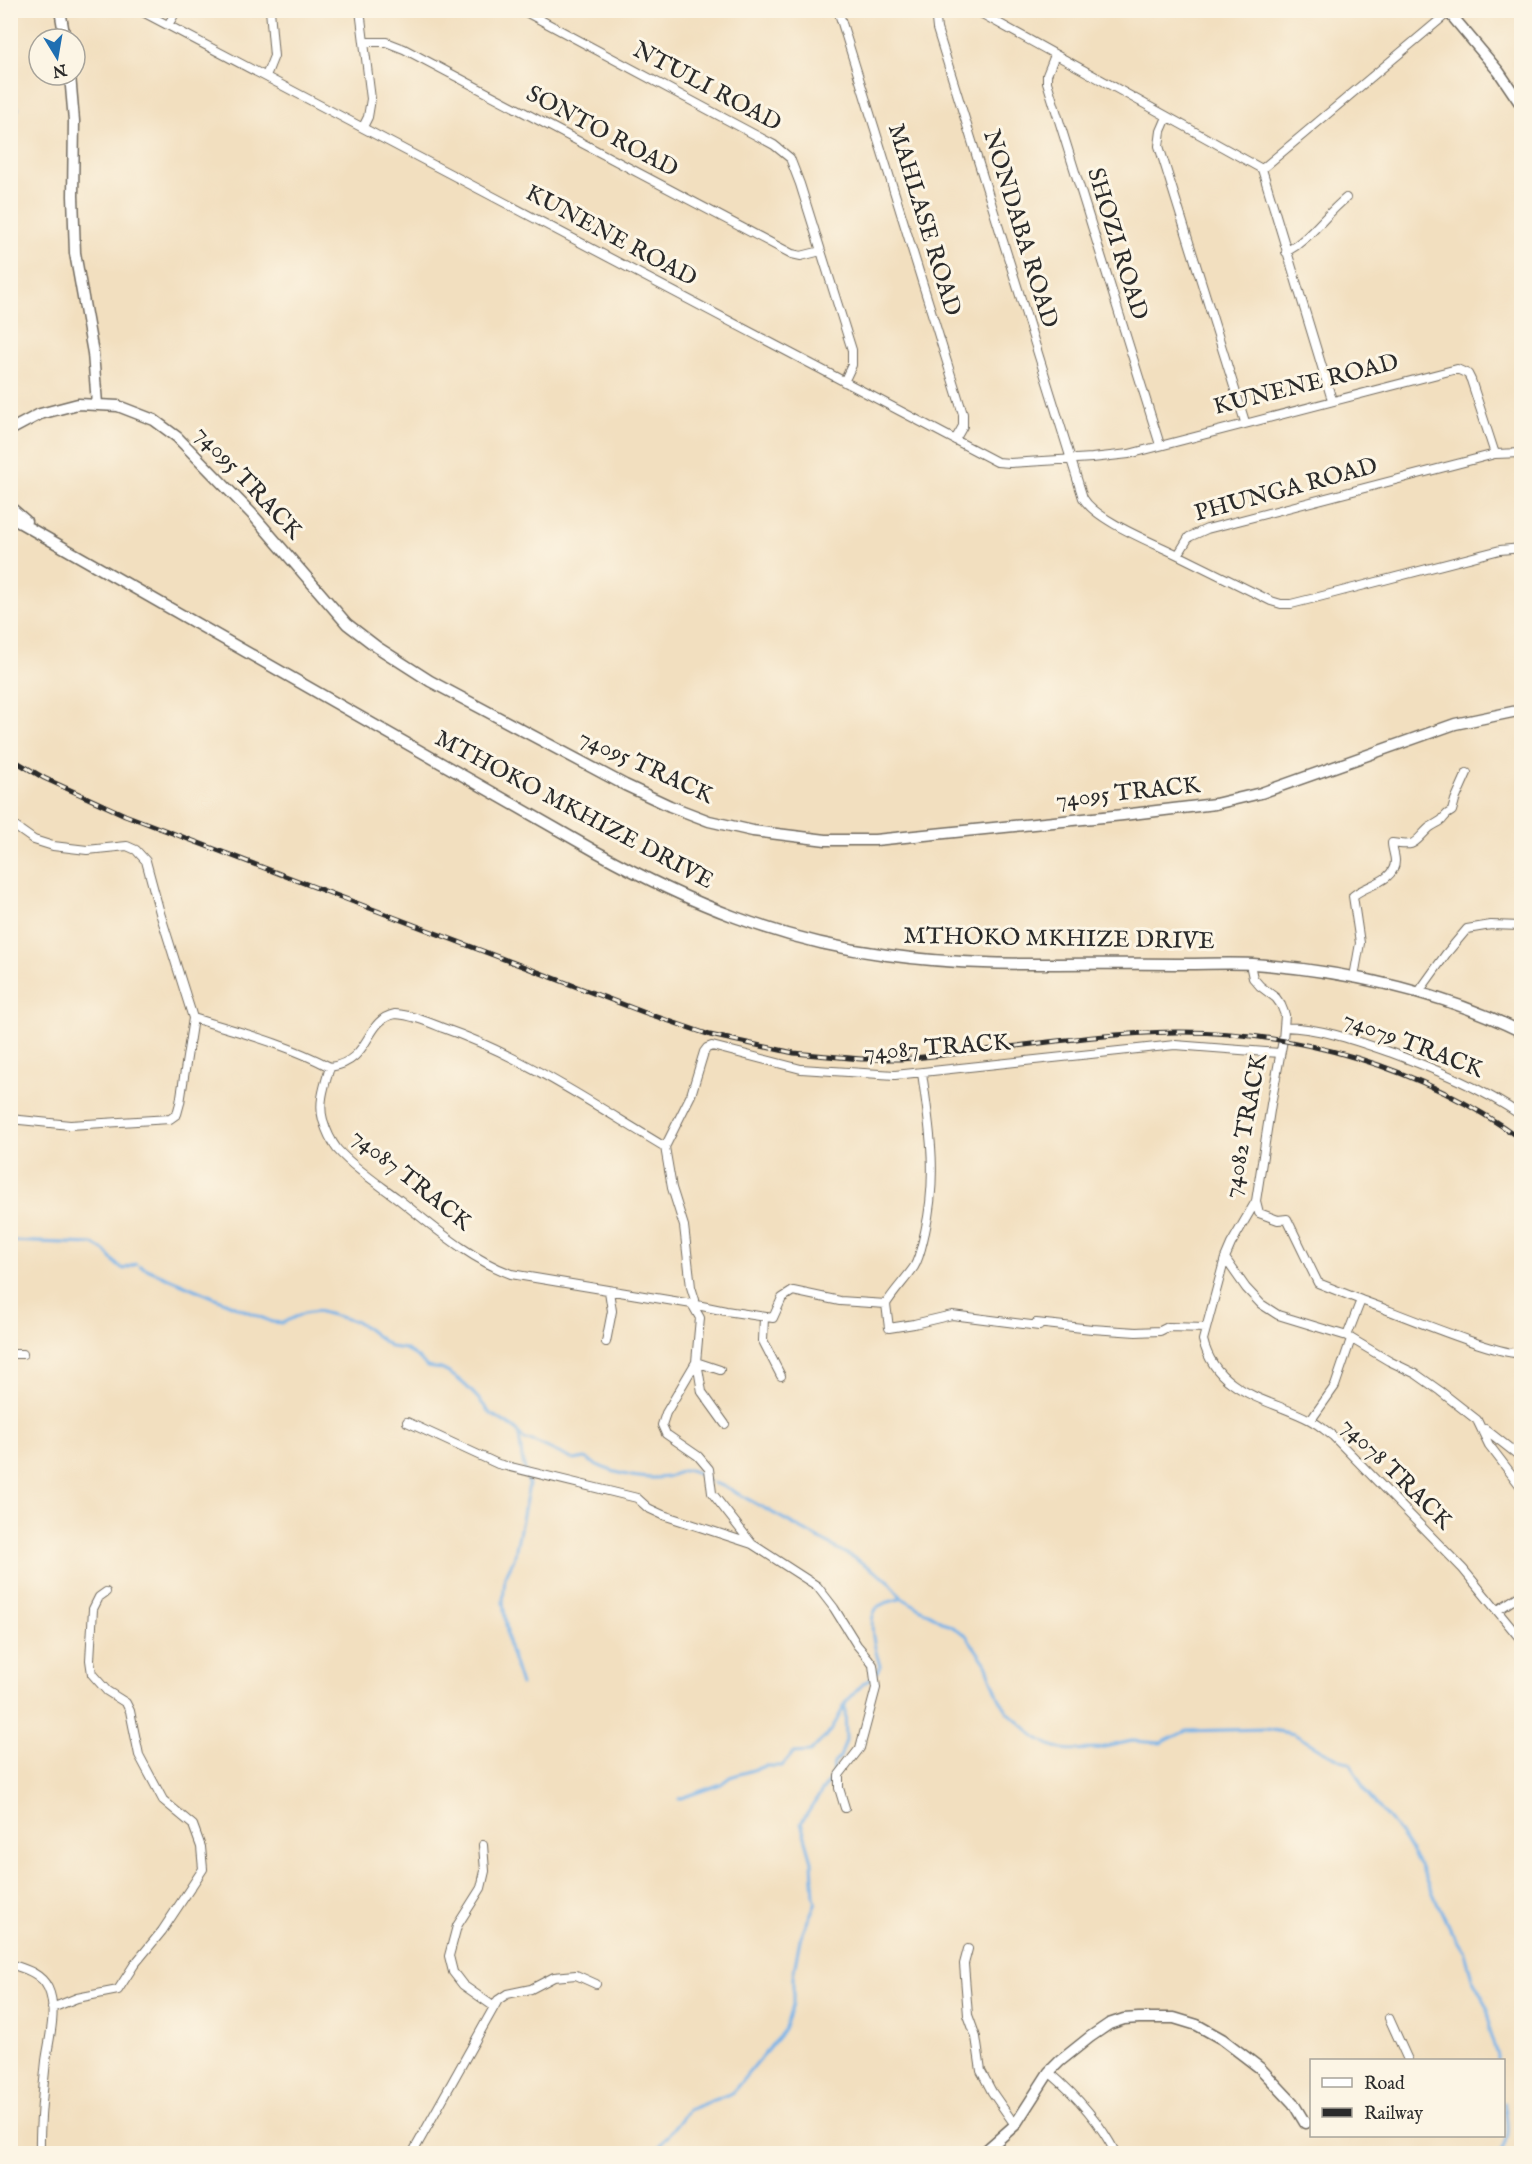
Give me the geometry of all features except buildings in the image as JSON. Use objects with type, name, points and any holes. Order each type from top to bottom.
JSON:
[{"type":"street","points":[[60,10],[63,27]]},
{"type":"street","name":"KUNENE ROAD","points":[[140,10],[997,462],[1113,456],[1457,369],[1464,371],[1471,380],[1495,454]]},
{"type":"street","points":[[168,25],[177,10]]},
{"type":"street","points":[[266,76],[274,56],[270,10]]},
{"type":"street","points":[[360,10],[371,107],[363,127]]},
{"type":"street","name":"NTULI ROAD","points":[[522,10],[782,150],[793,165],[852,350],[852,365],[844,382]]},
{"type":"street","name":"MAHLASE ROAD","points":[[838,10],[963,414],[963,426],[956,440]]},
{"type":"street","name":"NONDABA ROAD","points":[[935,10],[934,20],[939,38],[1071,459]]},
{"type":"street","points":[[975,10],[1262,170],[1332,400]]},
{"type":"street","points":[[1262,170],[1448,11],[1499,72],[1521,106]]},
{"type":"street","name":"SONTO ROAD","points":[[364,42],[386,42],[404,49],[792,254],[801,256],[821,251]]},
{"type":"street","name":"SHOZI ROAD","points":[[1055,55],[1049,66],[1047,82],[1160,445]]},
{"type":"street","points":[[71,87],[74,121],[75,253],[93,352],[97,404]]},
{"type":"street","points":[[1167,117],[1159,138],[1159,146],[1245,422]]},
{"type":"street","points":[[1286,252],[1308,238],[1332,210],[1346,198]]},
{"type":"street","name":"74095 TRACK","points":[[11,430],[25,421],[53,410],[78,404],[118,405],[154,420],[177,437],[252,514],[348,624],[377,647],[430,681],[625,785],[709,821],[753,831],[826,840],[875,840],[1215,804],[1261,793],[1455,724],[1521,710]]},
{"type":"street","name":"PHUNGA ROAD","points":[[1521,453],[1495,454],[1207,529],[1189,537],[1178,555],[1271,602],[1281,604],[1311,599],[1500,550],[1521,548]]},
{"type":"street","points":[[1071,459],[1083,498],[1088,506],[1100,515],[1178,555]]},
{"type":"street","points":[[10,507],[46,538]]},
{"type":"street","name":"MTHOKO MKHIZE DRIVE","points":[[12,518],[595,851],[646,879],[730,916],[825,944],[886,955],[939,961],[1250,964],[1303,969],[1354,977],[1418,993],[1469,1010],[1521,1032]]},
{"type":"street","points":[[1354,977],[1360,943],[1353,896],[1373,883],[1383,880],[1393,870],[1395,864],[1392,843],[1405,845],[1419,841],[1428,829],[1452,811],[1467,773]]},
{"type":"street","points":[[10,822],[34,840],[53,846],[87,850],[127,846],[141,854],[146,861],[193,1018],[180,1103],[177,1114],[170,1119],[70,1125],[10,1119]]},
{"type":"street","points":[[1418,993],[1467,929],[1491,925],[1521,926]]},
{"type":"street","name":"74082 TRACK","points":[[1217,1368],[1206,1351],[1203,1340],[1231,1244],[1256,1202],[1285,1015],[1276,998],[1253,978],[1250,964]]},
{"type":"street","points":[[193,1018],[277,1044],[330,1067],[344,1064],[355,1058],[382,1020],[388,1016],[403,1014],[492,1047],[561,1084],[665,1147],[672,1188],[684,1226],[691,1287],[695,1300],[692,1304],[700,1318],[696,1362],[702,1392],[725,1424]]},
{"type":"street","name":"74079 TRACK","points":[[1284,1027],[1305,1028],[1333,1034],[1447,1073],[1508,1106],[1521,1116]]},
{"type":"street","name":"74087 TRACK","points":[[665,1147],[691,1095],[704,1052],[712,1046],[801,1069],[873,1074],[922,1073],[998,1063],[1175,1046],[1280,1053]]},
{"type":"street","name":"74087 TRACK","points":[[330,1067],[322,1095],[323,1119],[336,1148],[365,1174],[478,1259],[511,1274],[764,1317]]},
{"type":"street","points":[[922,1073],[933,1158],[933,1185],[929,1216],[914,1267],[886,1304],[889,1328],[952,1315],[1039,1326],[1036,1323],[1092,1329],[1160,1331],[1168,1327],[1206,1328]]},
{"type":"street","points":[[1256,1202],[1259,1213],[1278,1220],[1287,1219],[1318,1283],[1487,1347],[1515,1355],[1521,1353]]},
{"type":"street","points":[[1226,1258],[1246,1288],[1261,1304],[1278,1315],[1349,1338],[1416,1374],[1477,1420],[1490,1435],[1521,1458]]},
{"type":"street","points":[[606,1341],[612,1311],[609,1291]]},
{"type":"street","points":[[781,1376],[763,1341],[764,1317],[773,1318],[782,1298],[793,1291],[840,1301],[886,1304]]},
{"type":"street","points":[[1311,1420],[1335,1386],[1361,1300]]},
{"type":"street","points":[[10,1354],[23,1354]]},
{"type":"street","points":[[696,1362],[720,1370]]},
{"type":"street","points":[[696,1362],[663,1419],[664,1430],[674,1440],[698,1456],[709,1470],[712,1493],[752,1544]]},
{"type":"street","name":"74078 TRACK","points":[[1217,1368],[1239,1389],[1256,1399],[1311,1420],[1333,1436],[1463,1569],[1521,1641]]},
{"type":"street","points":[[1477,1420],[1489,1445],[1521,1488]]},
{"type":"street","points":[[407,1422],[498,1464],[637,1498],[648,1508],[663,1515],[752,1544],[817,1586],[873,1665],[876,1688],[861,1748],[839,1775],[839,1788],[845,1808]]},
{"type":"street","points":[[52,2008],[76,1998],[118,1990],[134,1965],[162,1932],[203,1869],[201,1847],[193,1825],[163,1800],[139,1755],[130,1711],[126,1703],[107,1690],[92,1674],[90,1660],[93,1609],[99,1597],[106,1592]]},
{"type":"street","points":[[1498,1610],[1521,1594]]},
{"type":"street","points":[[483,1845],[484,1872],[481,1888],[457,1926],[449,1956],[453,1972],[462,1985],[493,2007]]},
{"type":"street","points":[[968,1949],[964,1964],[968,2015],[976,2037],[981,2071],[992,2092],[1015,2125]]},
{"type":"street","points":[[10,1964],[27,1969],[41,1977],[48,1987],[52,2000],[40,2154]]},
{"type":"street","points":[[412,2154],[493,2007],[502,1997],[531,1989],[554,1977],[576,1975],[596,1984]]},
{"type":"street","points":[[982,2154],[1015,2125],[1049,2072],[1090,2037],[1109,2024],[1124,2019],[1174,2018],[1197,2025],[1222,2039],[1260,2068],[1293,2103],[1308,2126]]},
{"type":"street","points":[[1389,2018],[1407,2059]]},
{"type":"street","points":[[1049,2072],[1086,2108],[1116,2154]]},
{"type":"waterway","points":[[10,124],[18,108]]},
{"type":"waterway","points":[[10,1241],[93,1244],[105,1251],[118,1266],[124,1269],[136,1264]]},
{"type":"waterway","points":[[140,1266],[272,1322],[282,1323],[304,1313],[317,1311],[358,1322],[391,1347],[405,1349],[419,1358],[427,1367],[441,1369],[455,1377],[474,1393],[489,1412]]},
{"type":"waterway","points":[[491,1414],[514,1428],[525,1440],[533,1441],[574,1460],[585,1458],[613,1471],[646,1478],[666,1477],[691,1470],[708,1481]]},
{"type":"waterway","points":[[519,1435],[529,1485],[514,1559],[505,1577],[503,1602],[509,1647],[521,1685]]},
{"type":"waterway","points":[[713,1483],[726,1487],[856,1559],[888,1580],[902,1598],[966,1635],[986,1664],[999,1698],[1008,1712],[1036,1737],[1055,1748],[1095,1749],[1132,1741],[1161,1743],[1186,1731],[1266,1729],[1294,1734],[1351,1764],[1365,1791],[1397,1829],[1421,1867],[1449,1928],[1465,1953],[1472,1978],[1488,2007],[1489,2031],[1497,2059]]},
{"type":"waterway","points":[[679,1799],[721,1784],[730,1777],[766,1766],[782,1766],[793,1753],[810,1752],[831,1731],[847,1701],[864,1683],[874,1677],[880,1666],[872,1626],[875,1611],[881,1605],[902,1598]]},
{"type":"waterway","points":[[654,2154],[688,2110],[732,2093],[784,2030],[793,2005],[793,1976],[800,1939],[816,1902],[812,1861],[801,1823],[832,1776],[834,1763],[840,1757],[846,1740],[845,1706]]},
{"type":"waterway","points":[[1500,2154],[1507,2129],[1505,2110]]},
{"type":"railway","points":[[10,758],[44,778],[125,815],[643,1012],[710,1035],[794,1053],[861,1059],[935,1056],[1142,1033],[1222,1033],[1268,1038],[1313,1046],[1401,1073],[1484,1114],[1522,1140]]}]
